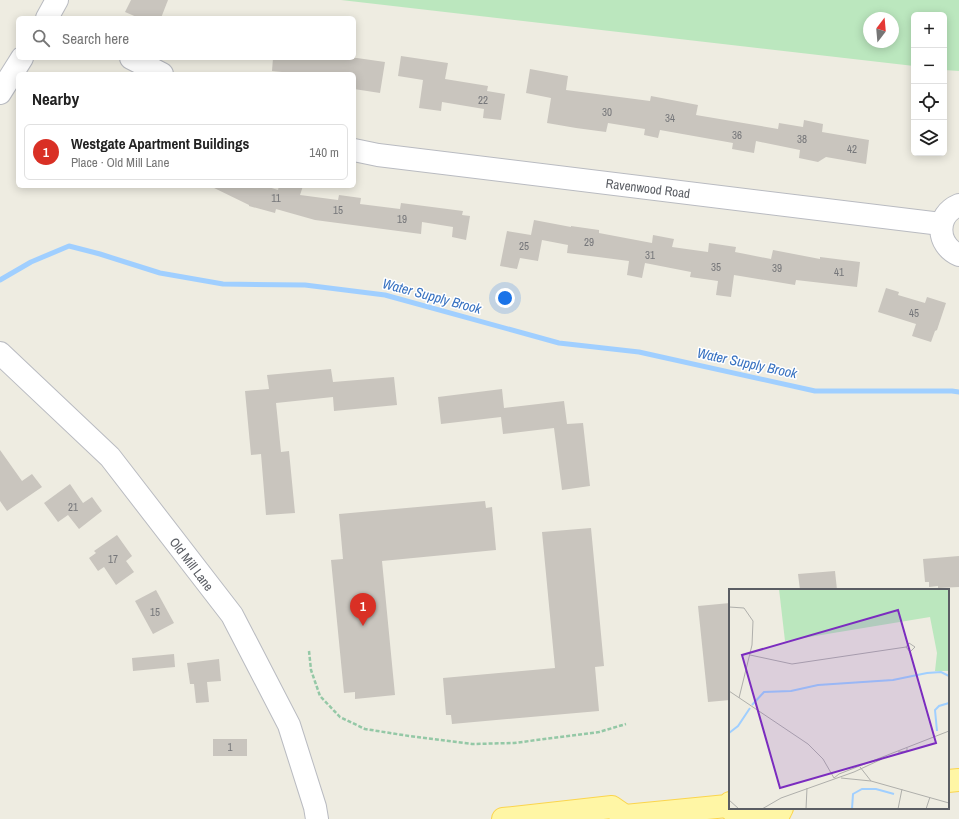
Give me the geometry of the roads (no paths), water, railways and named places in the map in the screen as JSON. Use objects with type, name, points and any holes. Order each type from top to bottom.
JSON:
[{"type":"main road","points":[[949,781],[959,780]]},
{"type":"main road","points":[[503,819],[612,807],[623,817],[729,804]]},
{"type":"main road","points":[[733,809],[740,818],[778,816],[782,809]]},
{"type":"street","points":[[0,93],[21,60]]},
{"type":"street","points":[[135,60],[158,72]]},
{"type":"street","name":"Ravenwood Road","points":[[356,150],[386,156],[942,224]]},
{"type":"street","points":[[959,205],[950,210],[944,218],[941,234],[944,242],[950,250],[959,256]]},
{"type":"street","name":"Old Mill Lane","points":[[0,353],[110,457],[232,616],[289,725],[315,807],[317,819]]},
{"type":"waterway","name":"Water Supply Brook","points":[[0,280],[31,262],[69,246],[160,273],[223,284],[305,285],[385,295],[559,343],[639,352],[815,391],[959,392]]},
{"type":"place","name":"Westgate Apartment Buildings","points":[[363,626]]}]
